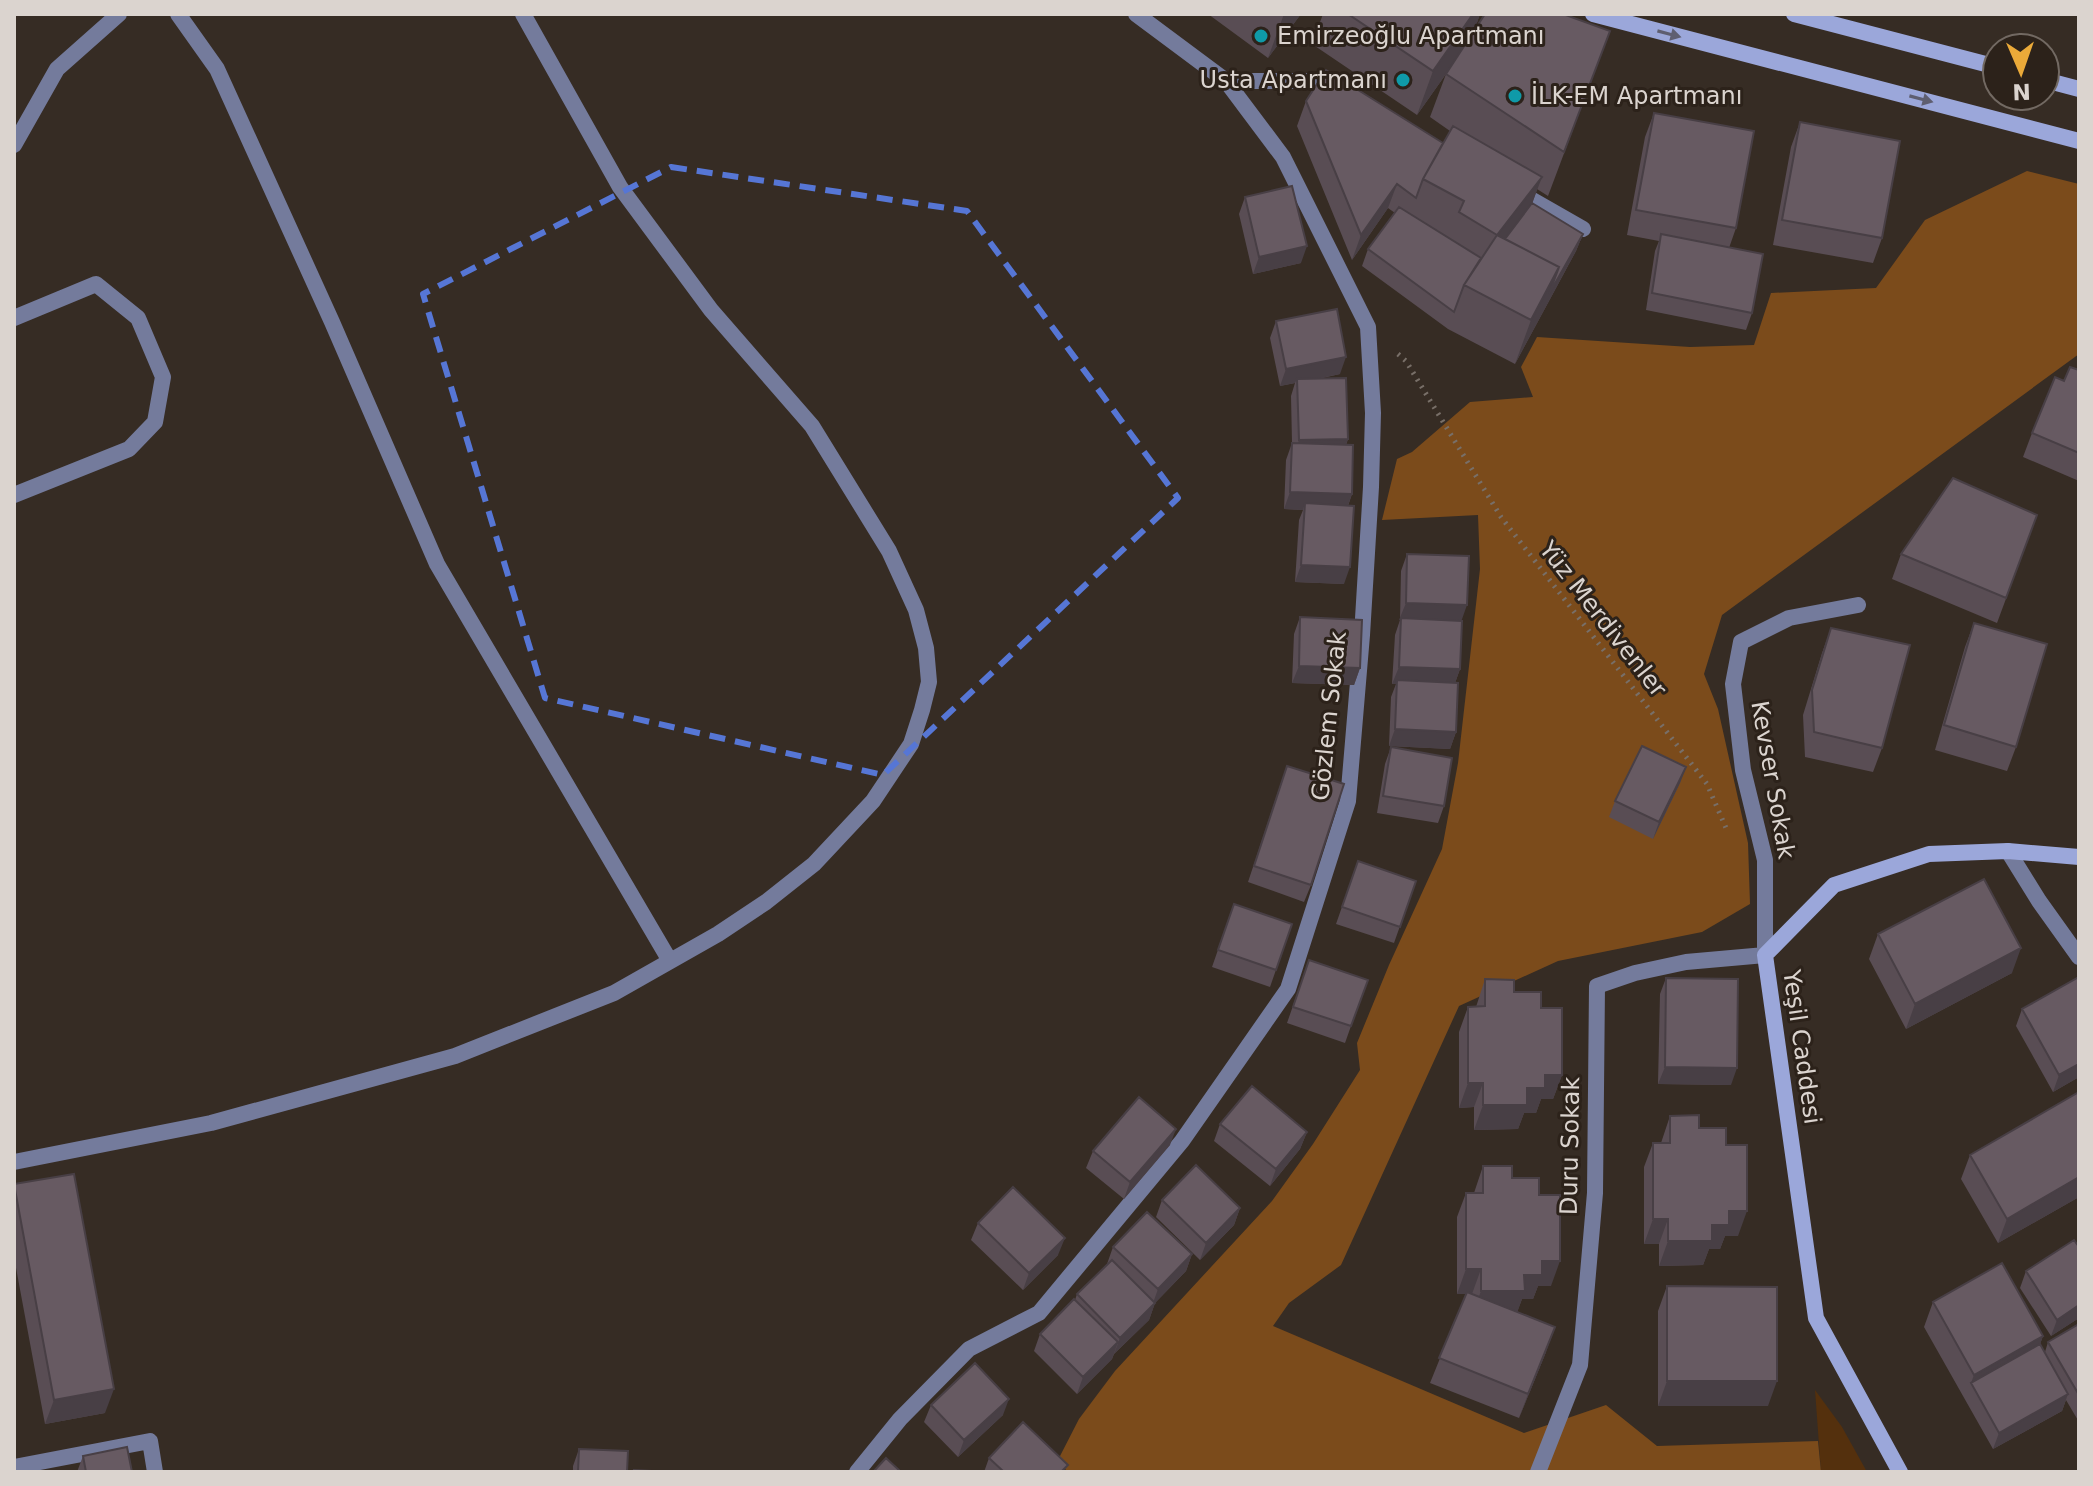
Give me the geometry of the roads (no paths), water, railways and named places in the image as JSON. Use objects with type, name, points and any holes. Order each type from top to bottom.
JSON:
[{"type":"street","points":[[14,145],[57,69],[119,14]]},
{"type":"street","points":[[178,14],[217,69],[326,308],[437,564],[670,961]]},
{"type":"street","points":[[14,1162],[211,1123],[455,1056],[614,993],[718,934],[766,902],[814,864],[873,801],[911,744],[929,682],[926,648],[916,610],[889,551],[812,426],[711,310],[620,187],[523,14]]},
{"type":"street","name":"Gözlem Sokak","points":[[857,1472],[900,1419],[969,1349],[1039,1313],[1182,1141],[1288,989],[1348,801],[1371,487],[1373,413],[1368,327],[1283,157],[1226,81],[1136,14]]},
{"type":"street","points":[[1593,14],[2079,141]]},
{"type":"street","points":[[1794,14],[1981,63]]},
{"type":"street","points":[[1226,81],[1323,81],[1351,96]]},
{"type":"street","points":[[1501,182],[1583,229]]},
{"type":"street","points":[[14,318],[96,284],[138,318],[163,377],[155,422],[129,449],[14,495]]},
{"type":"street","name":"Kevser Sokak","points":[[1765,955],[1765,860],[1743,770],[1733,684],[1741,642],[1789,618],[1858,605]]},
{"type":"street","points":[[2008,851],[2079,957]]},
{"type":"street","name":"Yeşil Caddesi","points":[[1900,1472],[1816,1318],[1765,955],[1834,885],[1929,854],[2008,851],[2079,857]]},
{"type":"street","name":"Duru Sokak","points":[[1538,1472],[1580,1365],[1595,1193],[1597,986],[1635,973],[1686,962],[1765,955]]},
{"type":"street","points":[[14,1467],[150,1441],[155,1472]]},
{"type":"place","name":"Emirzeoğlu Apartmanı","points":[[1261,36]]},
{"type":"place","name":"Usta Apartmanı","points":[[1403,80]]},
{"type":"place","name":"İLK-EM Apartmanı","points":[[1515,96]]}]
